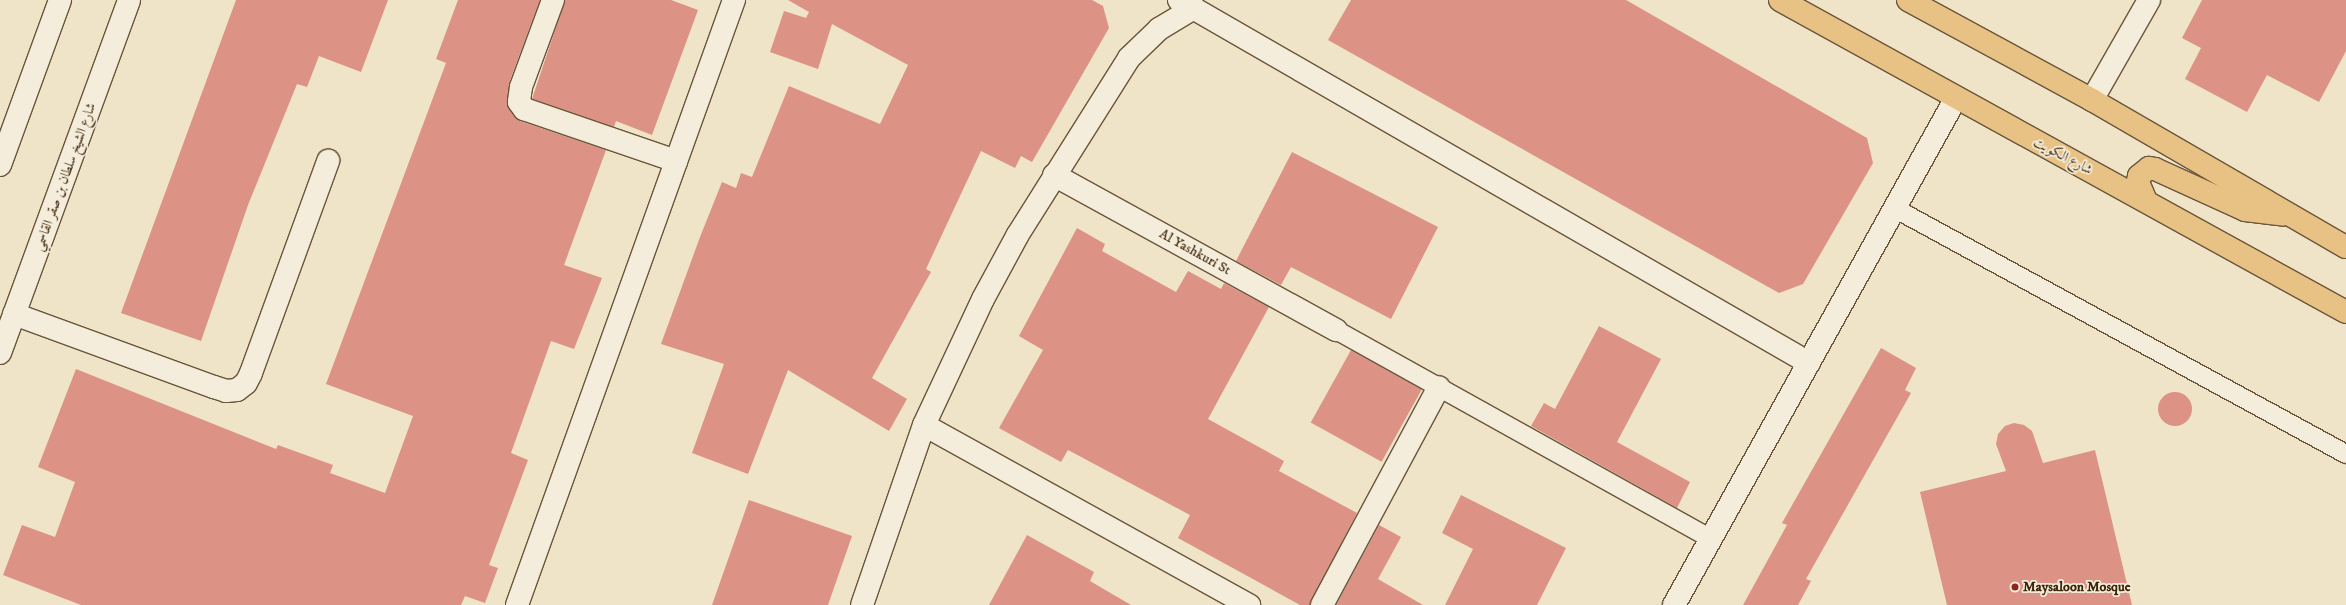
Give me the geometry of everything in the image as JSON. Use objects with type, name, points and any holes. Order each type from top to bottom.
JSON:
[{"type":"main road","name":"شارع الكويت","points":[[1780,0],[2346,312]]},
{"type":"main road","points":[[1908,0],[2092,100],[2346,247]]},
{"type":"main road","points":[[2146,201],[2138,182],[2139,176],[2149,168],[2155,169],[2245,210],[2292,216]]},
{"type":"street","points":[[0,165],[60,0]]},
{"type":"street","name":"شارع الشيخ سلطان بن صقر القاسمي","points":[[0,353],[129,0]]},
{"type":"street","points":[[553,0],[520,87],[519,102],[524,109],[676,161]]},
{"type":"street","points":[[517,605],[734,0]]},
{"type":"street","points":[[2092,100],[2148,0]]},
{"type":"street","points":[[862,605],[924,425],[983,299],[1054,175],[1129,58],[1187,4],[1809,363]]},
{"type":"street","points":[[1674,605],[1956,98]]},
{"type":"street","points":[[14,314],[214,387],[226,391],[237,390],[246,384],[251,373],[328,161]]},
{"type":"street","name":"Al Yashkuri St","points":[[1054,175],[1336,330]]},
{"type":"street","points":[[1322,605],[1439,387]]},
{"type":"street","points":[[924,425],[1249,605]]},
{"type":"lane","points":[[1894,208],[2346,454]]},
{"type":"lane","points":[[1336,330],[1711,539]]},
{"type":"building","points":[[236,0],[388,0],[361,72],[319,56],[307,87],[297,84],[248,205],[201,341],[121,313]]},
{"type":"building","points":[[458,0],[540,0],[509,83],[509,109],[520,121],[606,150],[564,265],[602,278],[574,349],[551,341],[511,453],[528,460],[489,565],[498,568],[485,603],[465,596],[461,605],[81,605],[3,575],[22,525],[55,537],[75,482],[38,467],[76,369],[276,449],[278,445],[333,465],[330,473],[385,493],[413,416],[326,384],[446,63],[436,59]]},
{"type":"building","points":[[565,0],[671,0],[698,10],[652,135],[616,121],[614,127],[532,99]]},
{"type":"building","points":[[788,0],[1092,0],[1103,6],[1109,28],[1032,162],[1021,156],[1015,168],[981,151],[926,269],[931,272],[872,378],[907,399],[889,431],[788,370],[748,474],[692,453],[724,364],[661,344],[700,237],[722,182],[736,188],[741,173],[752,177],[789,86],[880,124],[908,65],[832,24],[818,69],[770,52],[784,11],[806,18],[809,12]]},
{"type":"building","points":[[1351,0],[1626,0],[1867,138],[1873,163],[1803,284],[1779,293],[1328,40]]},
{"type":"building","points":[[2202,0],[2346,0],[2346,51],[2319,102],[2267,75],[2247,112],[2185,79],[2201,48],[2182,38]]},
{"type":"building","points":[[1292,152],[1438,227],[1391,319],[1291,267],[1281,285],[1236,261]]},
{"type":"building","points":[[1077,228],[1105,244],[1102,251],[1176,292],[1188,271],[1221,289],[1224,283],[1269,307],[1208,419],[1284,461],[1279,471],[1357,513],[1310,605],[1300,605],[1178,538],[1190,515],[1068,450],[1061,462],[999,428],[1043,350],[1019,336]]},
{"type":"building","points":[[1599,326],[1661,359],[1617,442],[1690,482],[1677,508],[1531,426],[1544,403],[1555,409]]},
{"type":"building","points":[[1881,348],[1916,368],[1905,390],[1911,393],[1806,579],[1811,581],[1798,605],[1743,605],[1787,525],[1782,523]]},
{"type":"building","points":[[1351,350],[1422,389],[1382,462],[1311,423]]},
{"type":"building","points":[[2172,392],[2178,392],[2182,393],[2189,399],[2192,409],[2191,416],[2185,423],[2178,426],[2172,426],[2168,425],[2161,419],[2158,412],[2158,406],[2159,402],[2165,395]]},
{"type":"building","points":[[2014,423],[2024,425],[2032,431],[2043,463],[2095,450],[2132,605],[1947,605],[1920,492],[2006,471],[1996,444],[1998,434],[2005,426]]},
{"type":"building","points":[[1461,495],[1566,548],[1537,605],[1445,605],[1473,549],[1442,533]]},
{"type":"building","points":[[749,500],[852,536],[828,605],[712,605]]},
{"type":"building","points":[[1379,525],[1401,537],[1378,579],[1423,605],[1336,605]]},
{"type":"building","points":[[1027,535],[1094,572],[1090,581],[1131,605],[989,605]]},
{"type":"place","name":"Maysaloon Mosque","points":[[2015,587]]}]
